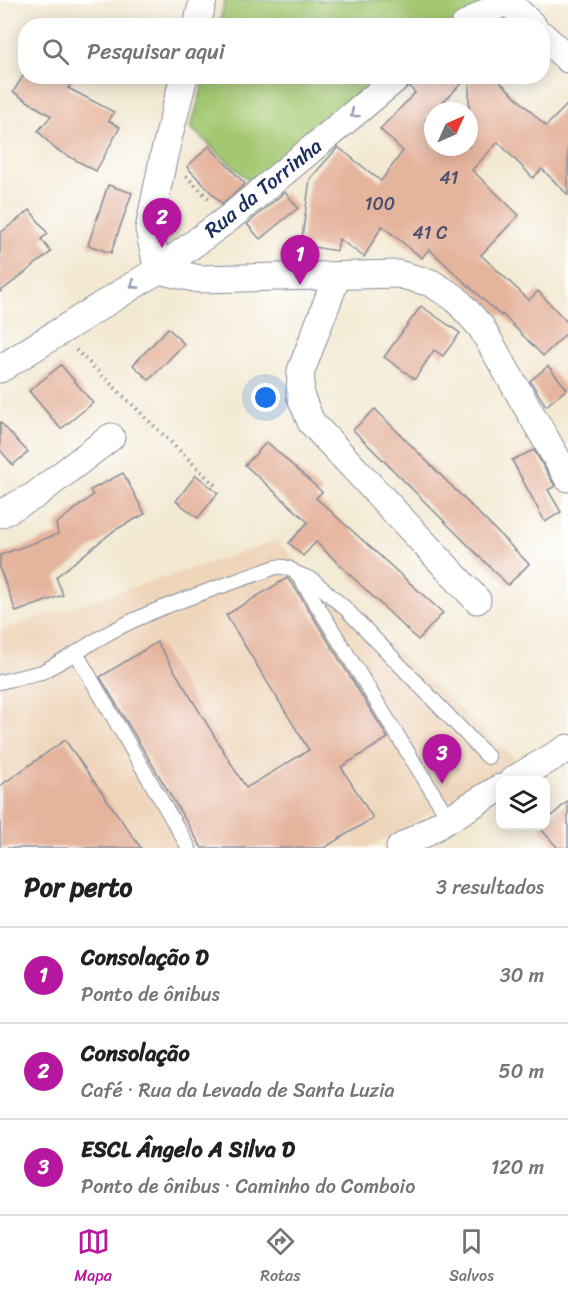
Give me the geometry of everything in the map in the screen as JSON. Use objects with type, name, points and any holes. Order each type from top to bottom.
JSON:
[{"type":"street","points":[[198,18],[203,0]]},
{"type":"street","points":[[477,18],[506,0],[525,18]]},
{"type":"street","points":[[550,41],[568,59]]},
{"type":"street","points":[[182,84],[149,229],[158,270],[199,279],[398,274],[432,283],[455,298],[481,327],[568,478]]},
{"type":"street","name":"Rua da Torrinha","points":[[0,369],[158,270],[229,218],[389,84]]},
{"type":"street","points":[[337,276],[301,371],[300,395],[312,422],[477,600]]},
{"type":"street","points":[[0,514],[34,496],[111,437]]},
{"type":"street","points":[[520,776],[568,748]]},
{"type":"street","points":[[400,848],[496,791]]},
{"type":"lane","points":[[0,682],[42,672],[131,620],[276,567],[288,567],[313,580],[346,609],[488,757]]},
{"type":"lane","points":[[297,573],[449,819]]},
{"type":"lane","points":[[76,653],[189,848]]},
{"type":"path","points":[[164,155],[229,218]]},
{"type":"path","points":[[58,333],[215,485]]},
{"type":"shaded area","points":[[276,541],[518,762],[369,848],[0,848],[0,630]]},
{"type":"green space","points":[[225,0],[490,0],[463,18],[221,18]]},
{"type":"green space","points":[[203,84],[379,84],[254,185],[191,128]]},
{"type":"building","points":[[18,84],[71,84],[68,88],[114,112],[109,121],[120,127],[96,171],[55,149],[38,131],[51,116],[13,92]]},
{"type":"building","points":[[412,84],[461,84],[443,102],[424,102],[424,156],[478,156],[478,102],[469,102],[469,84],[502,84],[546,126],[568,104],[568,195],[542,169],[533,178],[498,142],[472,170],[519,215],[481,255],[529,300],[538,291],[568,323],[568,332],[543,356],[502,314],[501,316],[429,249],[422,258],[382,226],[364,257],[339,239],[337,251],[301,245],[310,179],[338,147],[381,181],[403,151],[380,129],[415,93],[410,87]]},
{"type":"building","points":[[209,146],[245,184],[222,204],[187,167]]},
{"type":"building","points":[[108,185],[132,193],[111,253],[88,245]]},
{"type":"building","points":[[285,192],[298,208],[260,239],[247,224]]},
{"type":"building","points":[[30,210],[48,234],[41,239],[51,252],[0,292],[0,233]]},
{"type":"building","points":[[421,306],[460,333],[443,356],[434,350],[415,379],[384,357]]},
{"type":"building","points":[[168,328],[184,344],[149,380],[133,365]]},
{"type":"building","points":[[61,365],[93,403],[61,429],[29,391]]},
{"type":"building","points":[[548,366],[567,389],[546,406],[530,381]]},
{"type":"building","points":[[375,409],[529,564],[508,585],[353,430]]},
{"type":"building","points":[[0,422],[28,452],[13,465],[0,450]]},
{"type":"building","points":[[267,442],[322,492],[316,498],[443,613],[418,640],[316,542],[303,556],[289,543],[308,522],[245,465]]},
{"type":"building","points":[[534,450],[555,486],[548,490],[561,512],[545,522],[512,460]]},
{"type":"building","points":[[123,473],[145,514],[115,530],[56,577],[63,595],[16,612],[0,569],[0,555],[58,534],[56,524],[93,495],[90,490]]},
{"type":"building","points":[[196,475],[218,493],[198,518],[176,501]]},
{"type":"building","points":[[287,578],[388,738],[341,767],[373,818],[324,848],[202,848],[100,677],[157,642],[246,788],[309,750],[226,615]]},
{"type":"building","points":[[65,740],[141,848],[0,848],[0,786]]},
{"type":"building","points":[[568,801],[568,848],[558,848],[542,830],[550,830],[550,817]]},
{"type":"place","name":"Consolação","points":[[162,248]]},
{"type":"place","name":"Consolação D","points":[[300,285]]},
{"type":"place","name":"ESCL Ângelo A Silva D","points":[[442,784]]}]
